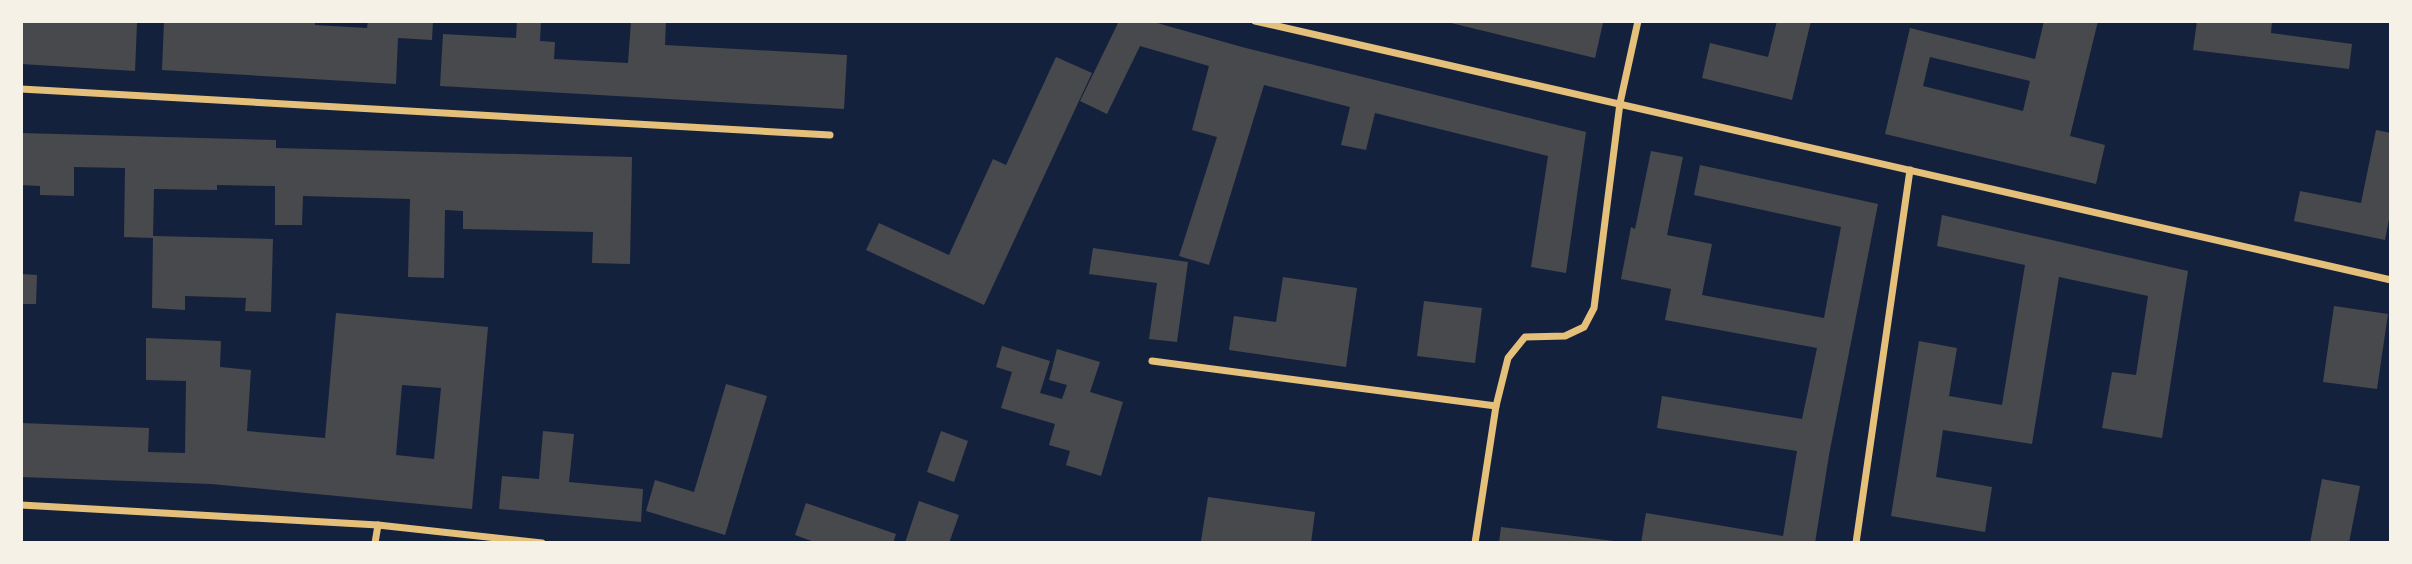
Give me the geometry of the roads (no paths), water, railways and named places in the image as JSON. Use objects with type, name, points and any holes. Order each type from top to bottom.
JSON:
[{"type":"street","points":[[1255,21],[2391,280]]},
{"type":"street","points":[[1475,543],[1496,406],[1508,358],[1525,337],[1564,336],[1584,327],[1594,308],[1620,103],[1638,21]]},
{"type":"street","points":[[21,89],[830,135]]},
{"type":"street","points":[[1856,543],[1910,170]]},
{"type":"street","points":[[1152,361],[1496,406]]},
{"type":"street","points":[[21,505],[378,525],[542,543]]},
{"type":"street","points":[[375,543],[378,525]]}]
